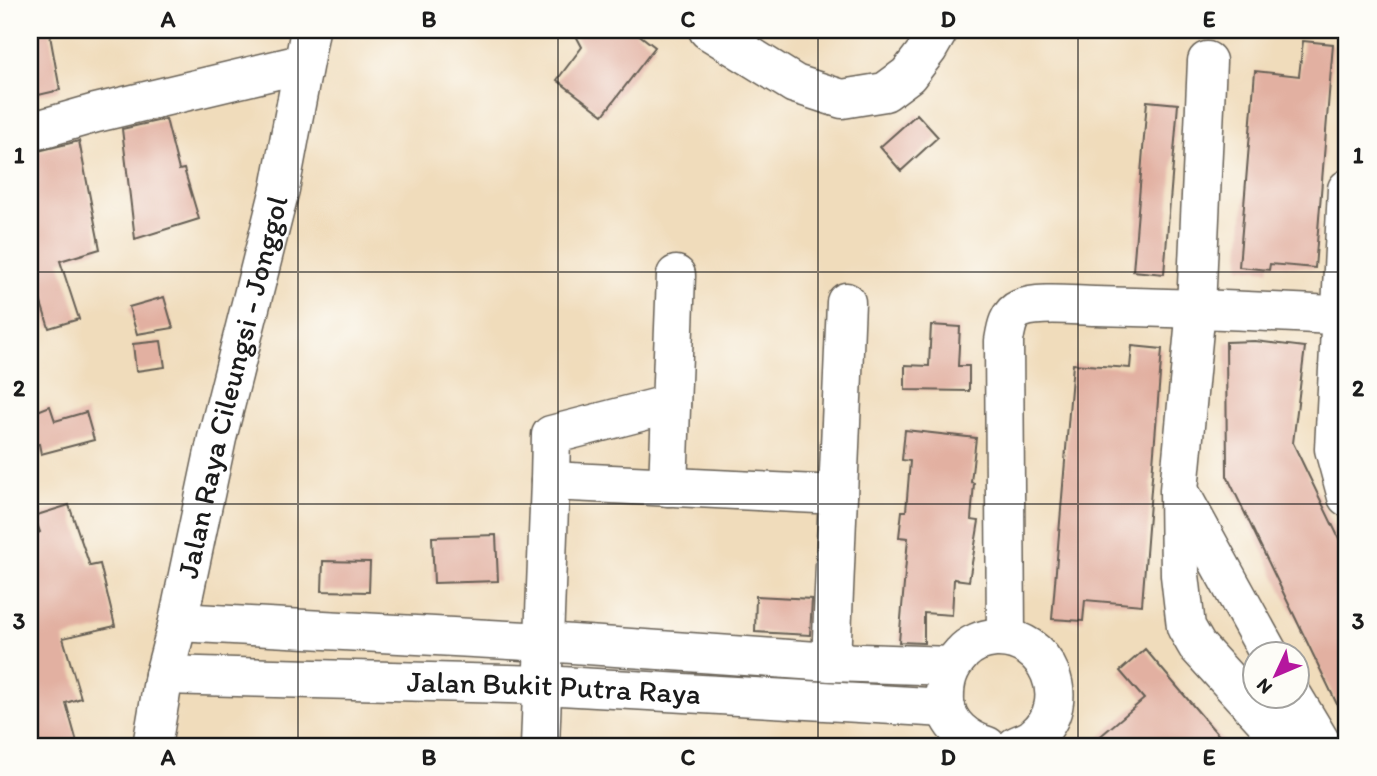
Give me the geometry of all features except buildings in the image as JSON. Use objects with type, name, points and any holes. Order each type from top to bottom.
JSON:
[{"type":"street","points":[[708,30],[795,84],[842,99],[886,92],[908,75],[939,30]]},
{"type":"street","points":[[30,132],[305,47]]},
{"type":"street","name":"Jalan Raya Cileungsi - Jonggol","points":[[152,746],[164,675],[178,622],[216,438],[280,189],[305,47]]},
{"type":"street","points":[[1207,61],[1196,308],[1179,490],[1180,575],[1186,626],[1197,646],[1240,671]]},
{"type":"street","points":[[1347,189],[1343,315],[1334,449],[1347,497]]},
{"type":"street","points":[[668,487],[676,275]]},
{"type":"street","points":[[831,662],[846,302]]},
{"type":"street","points":[[1006,638],[1004,341],[1010,318],[1021,308],[1050,305],[1343,315]]},
{"type":"street","points":[[540,746],[551,435],[671,404]]},
{"type":"street","points":[[550,481],[838,495]]},
{"type":"street","points":[[1179,490],[1262,640]]},
{"type":"street","name":"Jalan Bukit Putra Raya","points":[[178,622],[544,642],[831,662],[951,666]]},
{"type":"street","points":[[987,746],[973,742],[956,728],[946,708],[944,687],[951,666],[965,649],[984,639],[1006,638],[1027,644],[1043,659],[1053,678],[1055,700],[1048,720],[1031,743]]},
{"type":"street","name":"Jalan Bukit Putra Raya","points":[[164,675],[543,685],[946,708]]},
{"type":"street","points":[[1265,710],[1288,746]]},
{"type":"street","points":[[1302,710],[1323,746]]}]
